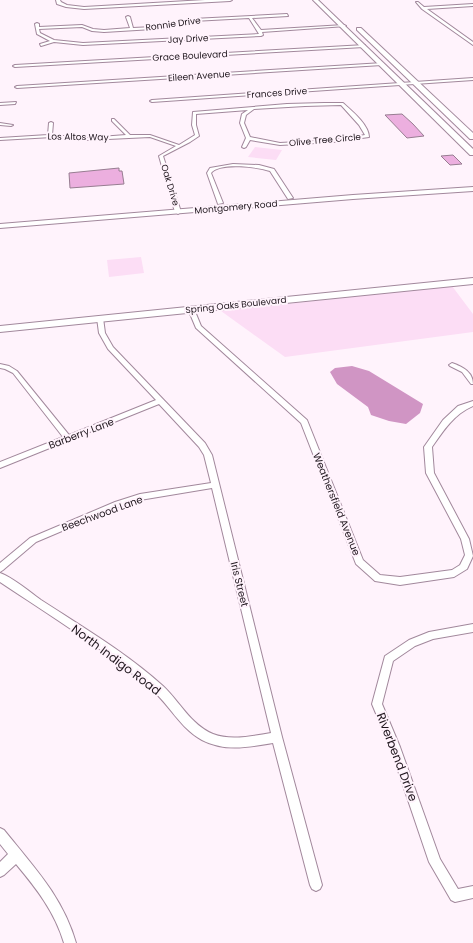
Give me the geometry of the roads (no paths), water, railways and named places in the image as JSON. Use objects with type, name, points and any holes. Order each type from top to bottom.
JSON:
[{"type":"main road","points":[[58,0],[59,3],[66,6],[84,8],[230,0]]},
{"type":"main road","points":[[315,0],[344,26],[473,153]]},
{"type":"main road","points":[[356,26],[473,137]]},
{"type":"main road","points":[[351,33],[367,44],[377,46]]},
{"type":"main road","points":[[364,46],[386,54]]},
{"type":"main road","name":"Montgomery Road","points":[[0,226],[54,222],[220,203],[473,184]]},
{"type":"main road","name":"Montgomery Road","points":[[0,220],[62,215],[254,206],[353,197],[473,189]]},
{"type":"main road","points":[[254,206],[278,203],[290,198]]},
{"type":"main road","points":[[54,222],[62,215]]},
{"type":"main road","name":"Spring Oaks Boulevard","points":[[0,329],[473,280]]},
{"type":"street","points":[[417,3],[473,44]]},
{"type":"street","points":[[423,8],[473,5]]},
{"type":"street","name":"Ronnie Drive","points":[[37,26],[82,26],[97,31],[160,28],[193,20],[288,15]]},
{"type":"street","points":[[128,17],[132,29]]},
{"type":"street","points":[[250,17],[260,31]]},
{"type":"street","name":"Jay Drive","points":[[37,26],[38,33],[41,36],[54,41],[87,44],[219,38],[258,35],[261,34],[260,31],[344,26]]},
{"type":"street","points":[[216,32],[219,38]]},
{"type":"street","points":[[41,45],[54,41]]},
{"type":"street","points":[[130,42],[132,50]]},
{"type":"street","name":"Grace Boulevard","points":[[16,66],[364,46]]},
{"type":"street","name":"Eileen Avenue","points":[[17,87],[382,64]]},
{"type":"street","name":"Frances Drive","points":[[152,101],[473,79]]},
{"type":"street","points":[[0,104],[15,103]]},
{"type":"street","name":"Olive Tree Circle","points":[[230,110],[342,104],[367,133],[367,136],[333,141],[280,144],[248,138]]},
{"type":"street","points":[[242,123],[244,114],[252,109]]},
{"type":"street","points":[[230,110],[234,115]]},
{"type":"street","name":"Oak Drive","points":[[177,209],[161,156],[179,146],[191,142],[197,134],[194,126],[194,113],[230,110]]},
{"type":"street","points":[[238,119],[242,123],[248,138],[244,147]]},
{"type":"street","points":[[114,120],[129,136]]},
{"type":"street","points":[[50,136],[51,123]]},
{"type":"street","points":[[0,124],[11,125]]},
{"type":"street","name":"Los Altos Way","points":[[0,139],[50,136],[87,139],[150,136],[179,146]]},
{"type":"street","points":[[220,203],[209,173],[212,169],[220,167],[258,166],[272,170],[290,198]]},
{"type":"street","name":"Weathersfield Avenue","points":[[191,310],[198,327],[304,422],[359,562],[378,578],[400,581],[454,573],[464,567],[469,555],[465,540],[430,473],[428,447],[446,422],[461,408],[473,403]]},
{"type":"street","name":"Iris Street","points":[[100,318],[102,333],[110,348],[202,445],[208,455],[277,737],[316,885]]},
{"type":"street","points":[[452,365],[464,371],[473,382]]},
{"type":"street","points":[[0,366],[7,367],[15,372],[67,437]]},
{"type":"street","name":"Barberry Lane","points":[[0,465],[67,437],[161,401]]},
{"type":"street","name":"Beechwood Lane","points":[[0,568],[34,540],[118,504],[140,497],[216,485]]},
{"type":"street","name":"North Indigo Road","points":[[0,577],[156,686],[192,726],[206,737],[223,742],[243,743],[277,737]]},
{"type":"street","name":"Riverbend Drive","points":[[473,628],[432,635],[412,644],[389,659],[377,704],[395,747],[435,862],[455,896],[473,892]]},
{"type":"street","points":[[0,834],[50,897],[68,935],[70,943]]},
{"type":"street","points":[[0,871],[16,856]]}]
